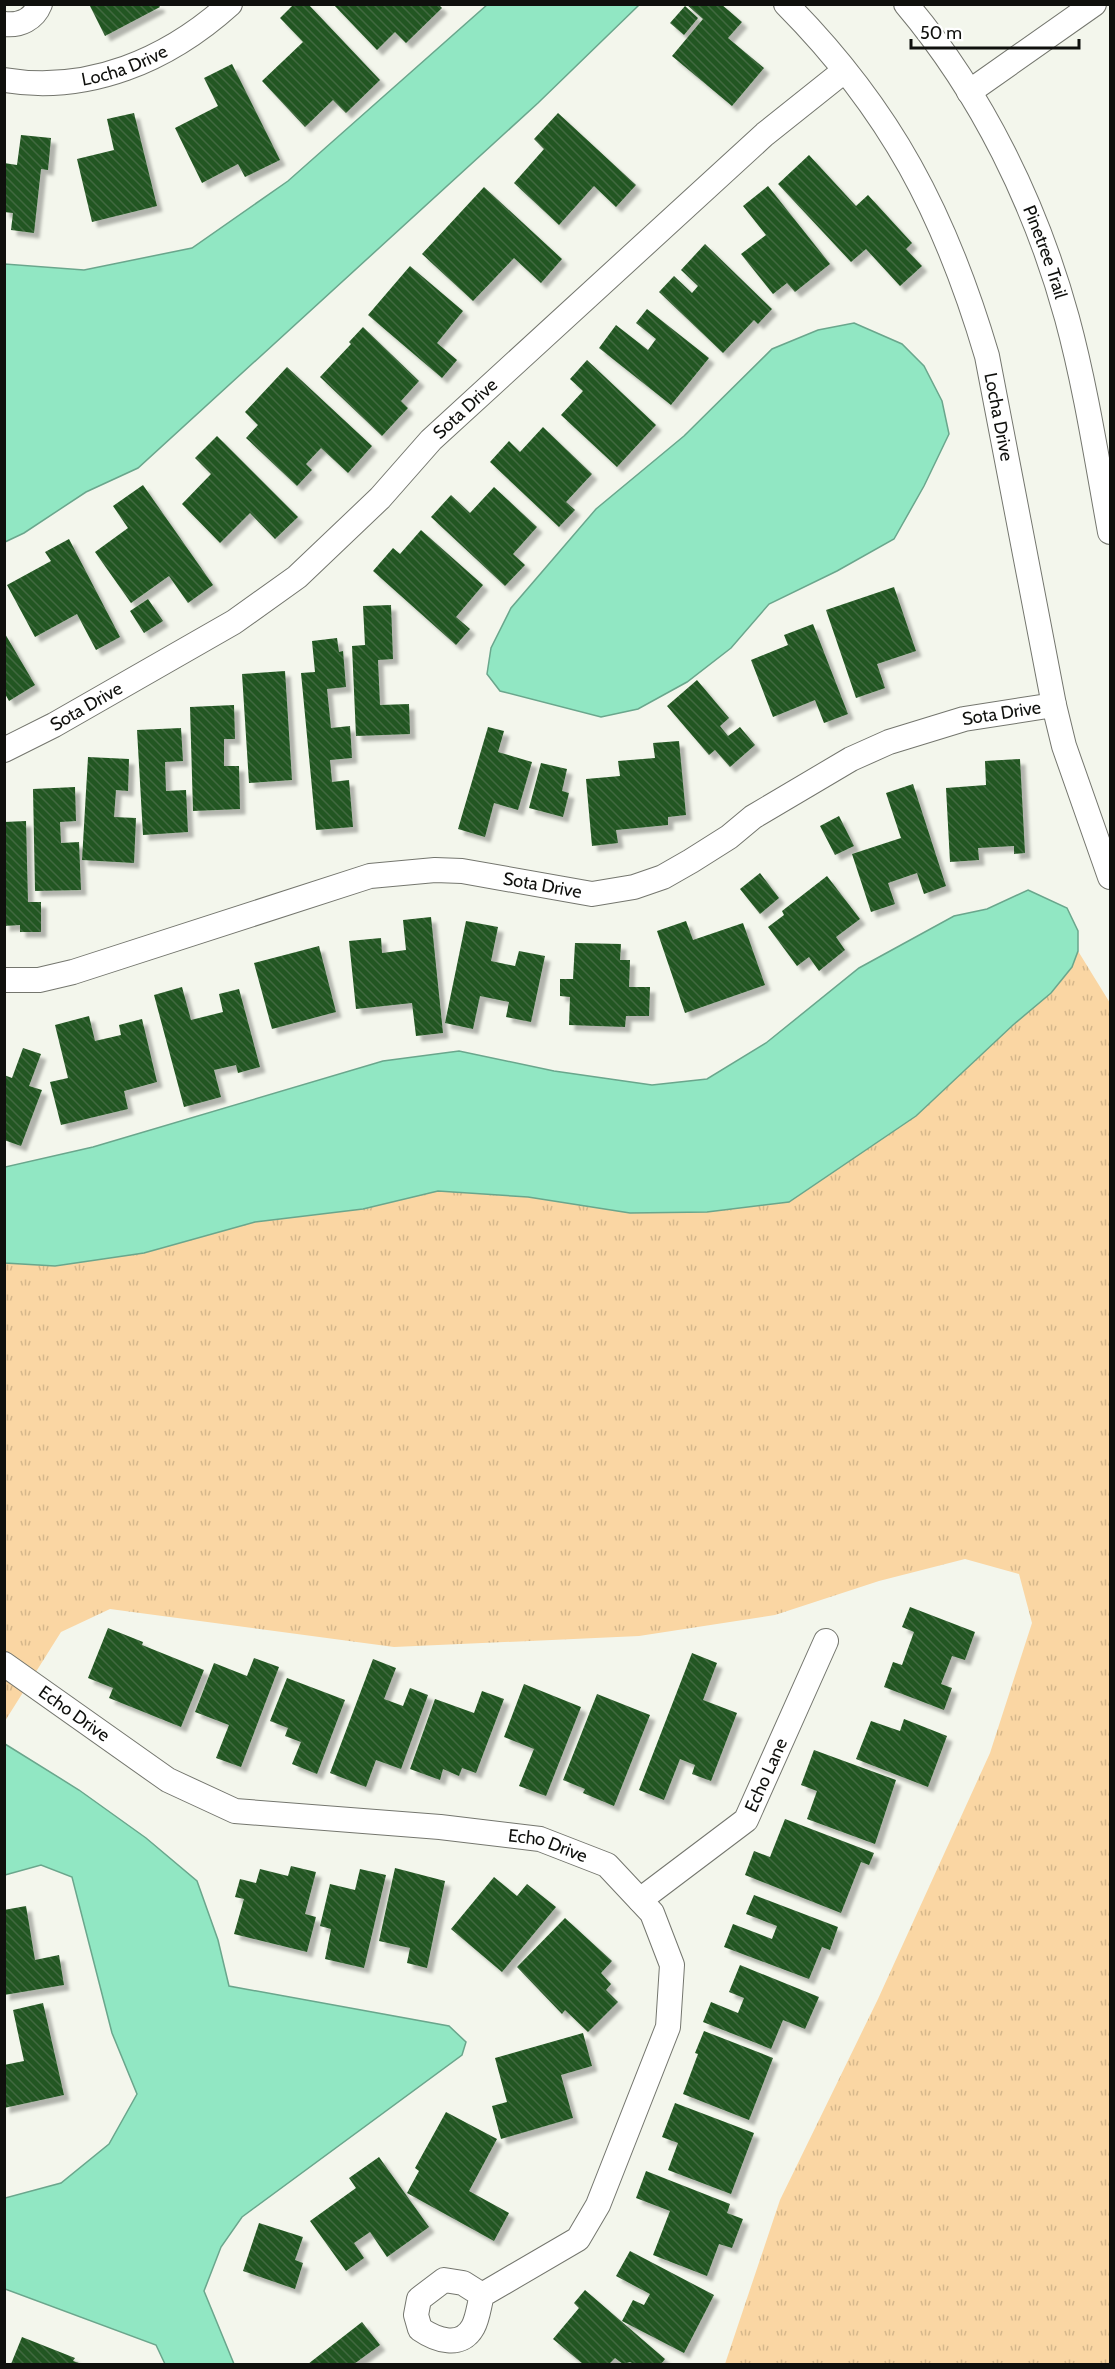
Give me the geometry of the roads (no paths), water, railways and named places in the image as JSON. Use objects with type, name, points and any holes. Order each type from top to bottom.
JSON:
[{"type":"street","points":[[4,24],[23,22],[32,17],[40,4]]},
{"type":"street","name":"Locha Drive","points":[[4,80],[49,84],[93,78],[132,68],[171,49],[195,34],[230,4]]},
{"type":"street","name":"Locha Drive","points":[[786,4],[873,105],[917,177],[971,304],[987,356],[1054,705],[1064,746],[1110,877]]},
{"type":"street","name":"Pinetree Trail","points":[[906,4],[969,92],[995,136],[1024,196],[1048,257],[1102,441],[1110,532]]},
{"type":"street","points":[[969,92],[1094,4]]},
{"type":"street","name":"Sota Drive","points":[[4,750],[54,725],[234,622],[297,577],[380,498],[439,432],[765,134],[844,71]]},
{"type":"street","name":"Sota Drive","points":[[4,980],[39,980],[73,972],[370,876],[435,870],[462,871],[592,894],[634,888],[663,877],[691,861],[729,837],[753,817],[851,759],[889,742],[964,719],[1054,705]]},
{"type":"street","name":"Echo Lane","points":[[640,1900],[746,1820],[826,1641]]},
{"type":"street","name":"Echo Drive","points":[[4,1664],[168,1780],[236,1811],[440,1827],[540,1839],[607,1865],[652,1913],[672,1965],[668,2027],[602,2194],[578,2239],[482,2295]]}]
